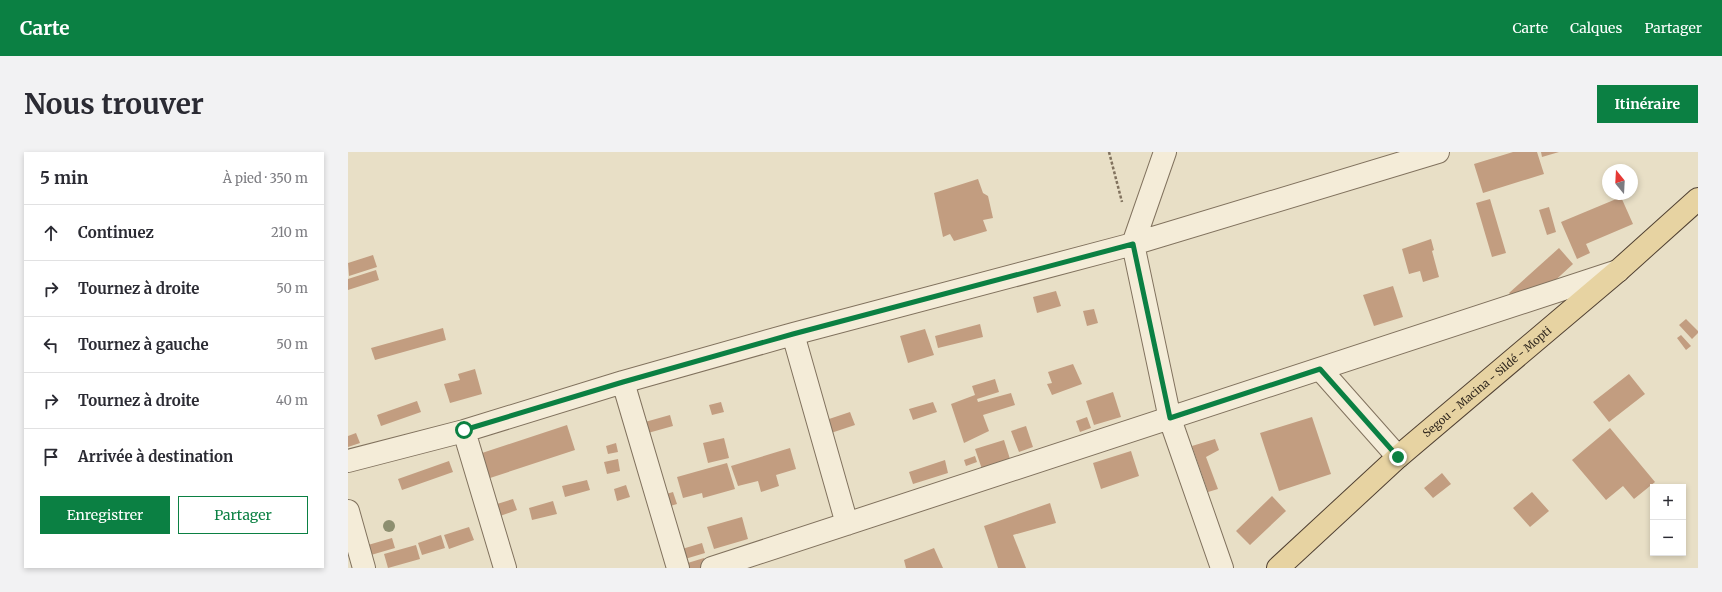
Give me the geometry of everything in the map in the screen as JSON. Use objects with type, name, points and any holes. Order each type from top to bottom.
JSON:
[{"type":"main road","name":"Segou - Macina - Sildé - Mopti","points":[[1278,568],[1398,457],[1619,270],[1698,199]]},
{"type":"street","points":[[1166,152],[1133,244],[1170,418],[1222,568]]},
{"type":"street","points":[[348,462],[464,430],[623,382],[793,334],[1133,244],[1438,152]]},
{"type":"street","points":[[712,568],[1619,270]]},
{"type":"street","points":[[793,334],[847,524]]},
{"type":"street","points":[[1320,369],[1398,457]]},
{"type":"street","points":[[623,382],[678,568]]},
{"type":"street","points":[[464,430],[505,568]]},
{"type":"street","points":[[348,511],[364,568]]},
{"type":"path","points":[[1109,152],[1122,202]]},
{"type":"building","points":[[1513,152],[1537,152],[1544,174],[1483,193],[1474,164]]},
{"type":"building","points":[[1541,152],[1559,152],[1542,157]]},
{"type":"building","points":[[978,179],[983,193],[988,196],[993,218],[983,220],[987,231],[954,241],[950,234],[943,237],[934,193]]},
{"type":"building","points":[[1490,199],[1506,253],[1492,257],[1476,203]]},
{"type":"building","points":[[1614,200],[1622,200],[1633,224],[1586,244],[1590,253],[1577,259],[1561,222]]},
{"type":"building","points":[[1549,207],[1556,232],[1547,235],[1539,210]]},
{"type":"building","points":[[1431,239],[1434,250],[1432,251],[1439,277],[1423,282],[1420,271],[1409,274],[1402,249]]},
{"type":"building","points":[[1559,248],[1573,264],[1524,309],[1509,293]]},
{"type":"building","points":[[373,255],[377,267],[349,276],[348,263]]},
{"type":"building","points":[[376,270],[379,280],[348,290],[348,279]]},
{"type":"building","points":[[1393,286],[1403,317],[1374,326],[1363,295]]},
{"type":"building","points":[[1056,291],[1061,306],[1037,313],[1033,297]]},
{"type":"building","points":[[1094,309],[1098,323],[1087,326],[1083,311]]},
{"type":"building","points":[[1686,319],[1698,331],[1692,339],[1679,325]]},
{"type":"building","points":[[980,324],[983,337],[938,348],[935,336]]},
{"type":"building","points":[[443,328],[446,340],[375,360],[371,348]]},
{"type":"building","points":[[925,329],[934,355],[908,363],[900,336]]},
{"type":"building","points":[[1681,335],[1691,346],[1686,350],[1677,338]]},
{"type":"building","points":[[1073,364],[1082,384],[1052,395],[1047,384],[1052,383],[1048,372]]},
{"type":"building","points":[[475,369],[482,394],[450,403],[444,384],[460,380],[458,374]]},
{"type":"building","points":[[1629,374],[1645,394],[1609,422],[1593,402]]},
{"type":"building","points":[[995,379],[999,392],[977,399],[978,402],[1011,393],[1015,405],[983,415],[989,431],[964,443],[951,404],[975,395],[972,386]]},
{"type":"building","points":[[1113,392],[1121,417],[1094,425],[1086,401]]},
{"type":"building","points":[[417,401],[421,412],[381,426],[377,415]]},
{"type":"building","points":[[721,402],[724,412],[712,415],[709,405]]},
{"type":"building","points":[[933,402],[937,412],[913,420],[909,409]]},
{"type":"building","points":[[850,412],[855,425],[828,434],[823,421]]},
{"type":"building","points":[[670,415],[673,426],[648,433],[645,422]]},
{"type":"building","points":[[1087,417],[1091,428],[1080,432],[1076,421]]},
{"type":"building","points":[[1312,417],[1331,474],[1279,491],[1260,433]]},
{"type":"building","points":[[567,425],[575,450],[490,478],[482,453]]},
{"type":"building","points":[[1026,426],[1033,447],[1019,452],[1011,431]]},
{"type":"building","points":[[1610,428],[1655,482],[1650,484],[1650,486],[1634,499],[1623,486],[1606,500],[1572,460]]},
{"type":"building","points":[[356,433],[360,443],[348,447],[348,436]]},
{"type":"building","points":[[724,438],[729,458],[708,463],[703,443]]},
{"type":"building","points":[[1215,439],[1219,450],[1206,457],[1218,489],[1208,492],[1192,446]]},
{"type":"building","points":[[1004,440],[1010,459],[982,469],[975,449]]},
{"type":"building","points":[[616,443],[618,452],[608,454],[606,446]]},
{"type":"building","points":[[790,448],[796,469],[776,475],[779,486],[761,492],[758,481],[738,486],[731,466]]},
{"type":"building","points":[[1131,451],[1139,476],[1101,489],[1093,463]]},
{"type":"building","points":[[975,456],[977,462],[966,466],[964,460]]},
{"type":"building","points":[[618,459],[620,471],[607,474],[604,462]]},
{"type":"building","points":[[945,460],[948,473],[913,484],[909,472]]},
{"type":"building","points":[[449,461],[453,472],[402,490],[398,479]]},
{"type":"building","points":[[727,463],[735,489],[703,498],[702,493],[683,498],[677,477]]},
{"type":"building","points":[[1442,473],[1451,484],[1433,498],[1424,488]]},
{"type":"building","points":[[587,480],[590,490],[565,497],[562,486]]},
{"type":"building","points":[[626,485],[630,497],[617,501],[614,489]]},
{"type":"building","points":[[673,492],[677,504],[667,507],[663,495]]},
{"type":"building","points":[[1532,492],[1549,511],[1530,527],[1513,508]]},
{"type":"building","points":[[1272,496],[1286,511],[1250,545],[1236,531]]},
{"type":"building","points":[[513,499],[517,510],[500,516],[497,504]]},
{"type":"building","points":[[553,501],[557,514],[532,520],[529,508]]},
{"type":"building","points":[[1050,503],[1056,523],[1013,535],[1026,568],[998,568],[984,526]]},
{"type":"building","points":[[742,517],[748,539],[714,549],[707,527]]},
{"type":"building","points":[[469,527],[474,540],[449,549],[444,535]]},
{"type":"building","points":[[441,535],[445,548],[422,555],[418,543]]},
{"type":"building","points":[[392,538],[395,548],[371,555],[368,545]]},
{"type":"building","points":[[702,543],[705,553],[685,559],[682,549]]},
{"type":"building","points":[[416,545],[420,559],[388,568],[384,554]]},
{"type":"building","points":[[934,548],[943,568],[906,568],[904,560]]},
{"type":"building","points":[[704,558],[707,568],[682,568],[681,565]]},
{"type":"route","points":[[464,430],[623,382],[793,334],[1133,244],[1170,418],[1320,369],[1398,457]]}]
